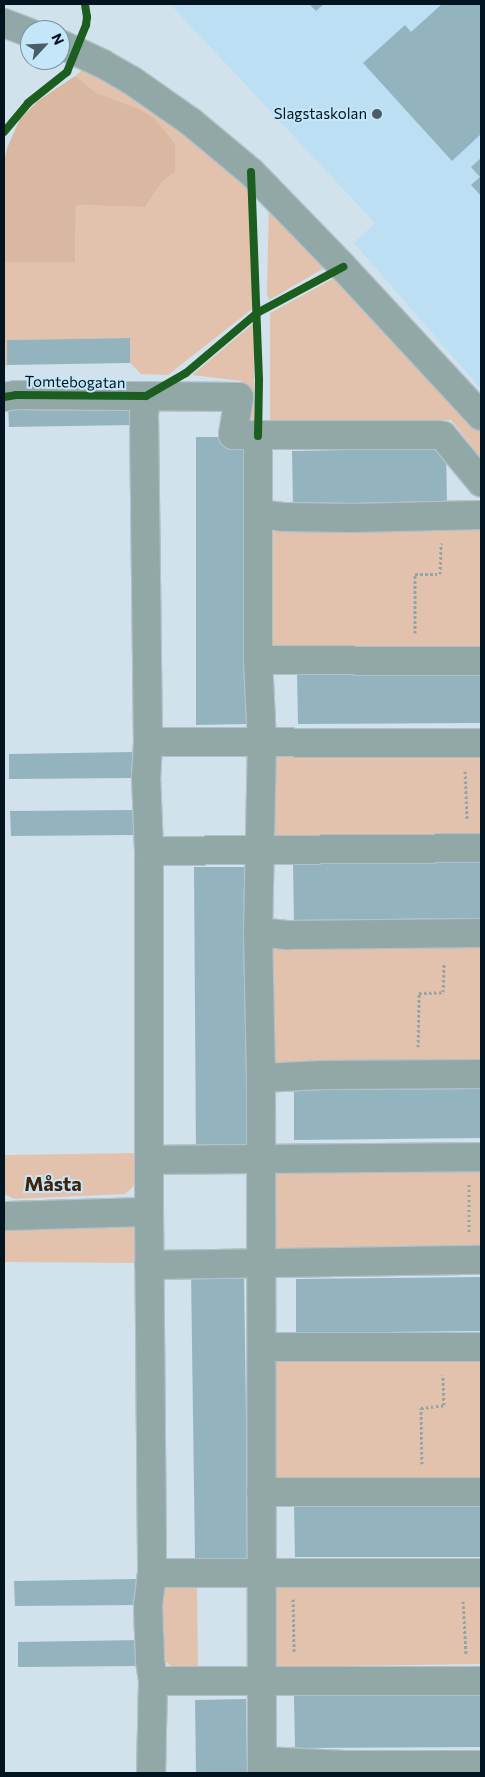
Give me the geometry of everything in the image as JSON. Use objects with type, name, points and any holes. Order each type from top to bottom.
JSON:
[{"type":"street","points":[[4,23],[20,29]]},
{"type":"street","points":[[70,49],[131,80],[191,122],[251,172],[343,266],[481,416]]},
{"type":"street","name":"Tomtebogatan","points":[[4,397],[16,394],[239,397],[233,435],[258,436]]},
{"type":"street","points":[[146,396],[144,414],[148,742],[146,776],[149,850],[149,1265],[152,1573],[148,1606],[150,1661],[153,1682],[150,1773]]},
{"type":"street","points":[[481,482],[443,436],[438,434],[258,436],[258,660],[262,742],[258,932],[261,1078],[261,1492],[264,1573],[262,1767],[481,1765]]},
{"type":"street","points":[[259,514],[283,517],[353,518],[481,515]]},
{"type":"street","points":[[258,660],[481,661]]},
{"type":"street","points":[[148,742],[473,743]]},
{"type":"street","points":[[149,850],[475,848]]},
{"type":"street","points":[[258,932],[289,935],[481,933]]},
{"type":"street","points":[[261,1078],[323,1075],[418,1076],[481,1074]]},
{"type":"street","points":[[149,1160],[475,1158]]},
{"type":"street","points":[[4,1216],[149,1212]]},
{"type":"street","points":[[149,1265],[476,1260]]},
{"type":"street","points":[[262,1347],[481,1347]]},
{"type":"street","points":[[261,1492],[481,1492]]},
{"type":"street","points":[[152,1573],[473,1573]]},
{"type":"street","points":[[153,1682],[474,1681]]},
{"type":"path","points":[[415,660],[415,574],[440,574],[441,515]]},
{"type":"path","points":[[473,743],[475,848]]},
{"type":"path","points":[[418,1076],[419,993],[443,992],[444,934]]},
{"type":"path","points":[[475,1158],[476,1260]]},
{"type":"path","points":[[422,1492],[421,1408],[444,1405],[443,1347]]},
{"type":"path","points":[[292,1573],[295,1681]]},
{"type":"path","points":[[473,1573],[463,1610],[474,1681]]},
{"type":"shaded area","name":"Slagstaskolan","points":[[170,4],[481,4],[481,389],[354,243],[375,223]]},
{"type":"shaded area","points":[[96,67],[253,186],[250,199],[253,295],[256,306],[168,375],[141,374],[130,363],[130,338],[7,340],[7,365],[4,368],[4,262],[75,262],[76,205],[145,207],[162,182],[175,172],[137,108],[97,93],[75,76],[82,70]]},
{"type":"shaded area","points":[[75,76],[97,93],[137,108],[155,119],[175,144],[175,172],[162,182],[145,207],[76,205],[75,262],[4,262],[4,163],[7,148],[20,119],[38,101]]},
{"type":"shaded area","points":[[269,202],[340,259],[269,300],[267,294]]},
{"type":"shaded area","points":[[349,270],[481,412],[481,458],[451,420],[270,420],[270,313]]},
{"type":"shaded area","points":[[255,322],[259,326],[254,366],[254,425],[243,425],[241,381],[192,375]]},
{"type":"shaded area","points":[[481,513],[481,647],[273,650],[271,516]]},
{"type":"shaded area","points":[[481,746],[481,835],[270,838],[271,749]]},
{"type":"shaded area","points":[[481,930],[481,1064],[273,1067],[270,933]]},
{"type":"shaded area","points":[[140,1153],[139,1175],[133,1187],[125,1194],[14,1199],[4,1194],[4,1155]]},
{"type":"shaded area","points":[[481,1161],[481,1250],[273,1253],[274,1165]]},
{"type":"shaded area","points":[[136,1219],[142,1263],[4,1262],[4,1226]]},
{"type":"shaded area","points":[[481,1347],[481,1480],[273,1483],[271,1349]]},
{"type":"shaded area","points":[[481,1575],[481,1664],[271,1667],[272,1579]]},
{"type":"shaded area","points":[[197,1581],[198,1667],[176,1670],[162,1659],[162,1592],[170,1583]]},
{"type":"building","points":[[309,4],[324,4],[316,11]]},
{"type":"building","points":[[442,4],[481,4],[481,136],[452,161],[363,63],[405,25],[411,32]]},
{"type":"building","points":[[481,158],[481,196],[471,185],[480,177],[471,167]]},
{"type":"building","points":[[130,338],[130,363],[7,365],[7,340]]},
{"type":"building","points":[[131,400],[132,425],[9,427],[8,402]]},
{"type":"building","points":[[196,437],[249,437],[249,724],[196,725]]},
{"type":"building","points":[[446,448],[447,504],[293,507],[292,451]]},
{"type":"building","points":[[481,671],[481,723],[298,724],[297,672]]},
{"type":"building","points":[[132,752],[132,778],[9,779],[9,754]]},
{"type":"building","points":[[133,810],[134,835],[11,836],[10,811]]},
{"type":"building","points":[[481,861],[481,920],[294,924],[293,864]]},
{"type":"building","points":[[194,867],[246,867],[248,1154],[196,1154]]},
{"type":"building","points":[[481,1083],[481,1138],[294,1140],[294,1086]]},
{"type":"building","points":[[244,1272],[248,1558],[195,1558],[191,1273]]},
{"type":"building","points":[[481,1277],[481,1331],[296,1333],[296,1279]]},
{"type":"building","points":[[481,1504],[481,1557],[295,1557],[294,1505]]},
{"type":"building","points":[[137,1579],[138,1605],[15,1606],[14,1581]]},
{"type":"building","points":[[141,1640],[141,1666],[18,1667],[18,1642]]},
{"type":"building","points":[[481,1695],[481,1747],[295,1748],[294,1696]]},
{"type":"building","points":[[246,1699],[247,1773],[196,1773],[195,1700]]},
{"type":"cycle path","points":[[4,132],[28,103],[67,72],[86,25],[85,4]]},
{"type":"cycle path","points":[[251,172],[259,380],[258,436]]},
{"type":"cycle path","points":[[4,397],[16,395],[146,396],[186,373],[257,313],[343,267]]},
{"type":"place","name":"Slagstaskolan","points":[[377,114]]},
{"type":"district","name":"Måsta","points":[[53,1183]]}]
